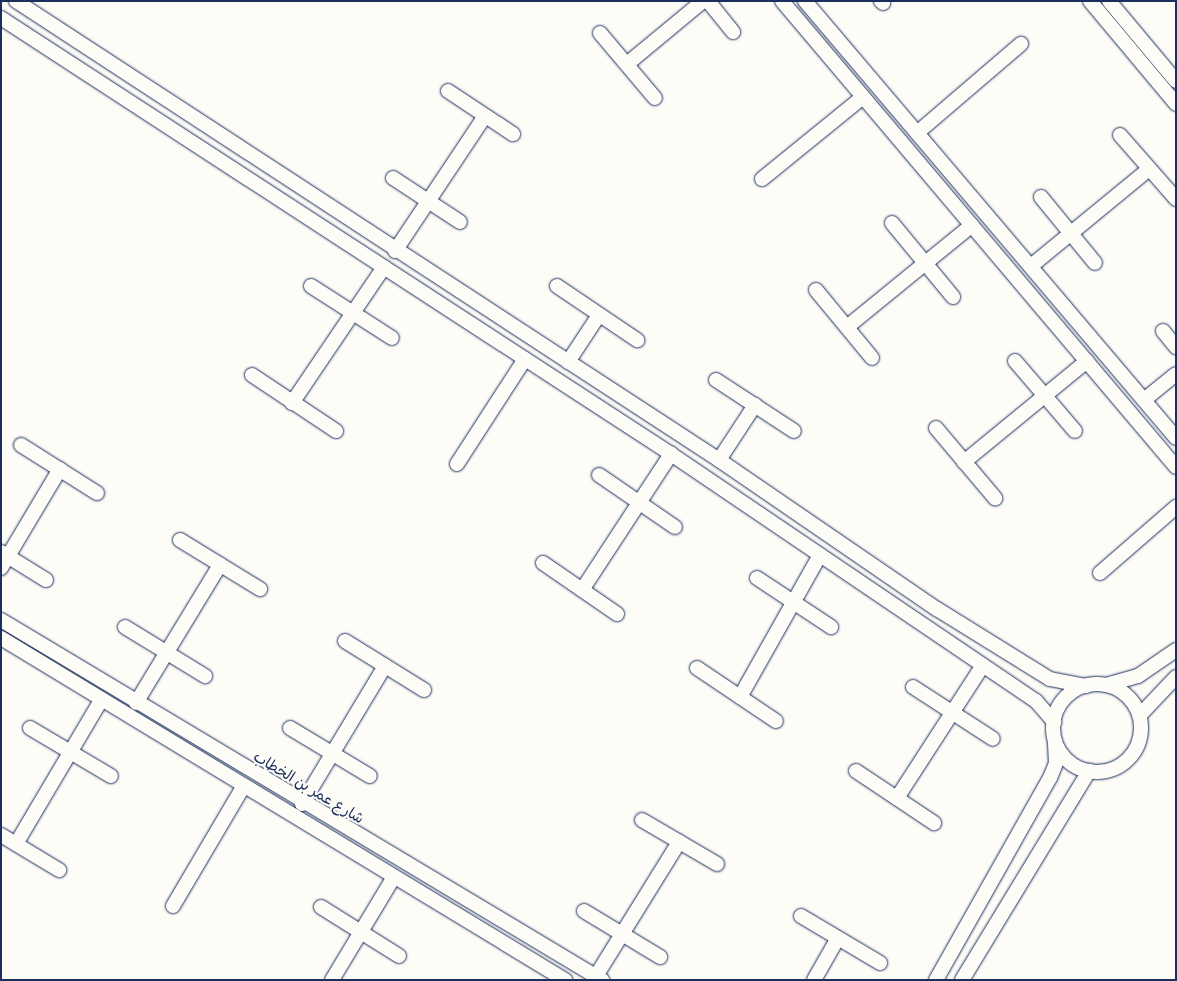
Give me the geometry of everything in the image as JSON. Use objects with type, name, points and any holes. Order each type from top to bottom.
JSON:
[{"type":"street","points":[[16,1],[395,251],[719,460],[937,610],[1050,679],[1086,686],[1106,685],[1138,676],[1176,650]]},
{"type":"street","points":[[627,64],[703,1]]},
{"type":"street","points":[[708,1],[733,32]]},
{"type":"street","points":[[782,1],[1087,361],[1174,460]]},
{"type":"street","points":[[1090,1],[1176,104]]},
{"type":"street","points":[[1109,1],[1176,81]]},
{"type":"street","points":[[809,2],[917,133],[1176,438]]},
{"type":"street","points":[[1,18],[671,454],[983,665],[1041,706],[1054,722]]},
{"type":"street","points":[[600,33],[655,98]]},
{"type":"street","points":[[917,133],[1021,44]]},
{"type":"street","points":[[448,91],[513,134]]},
{"type":"street","points":[[762,178],[863,97]]},
{"type":"street","points":[[395,251],[484,116]]},
{"type":"street","points":[[1120,135],[1176,199]]},
{"type":"street","points":[[1031,266],[1149,169]]},
{"type":"street","points":[[393,178],[460,222]]},
{"type":"street","points":[[1041,197],[1094,263]]},
{"type":"street","points":[[892,223],[953,296]]},
{"type":"street","points":[[847,327],[972,225]]},
{"type":"street","points":[[292,402],[384,267]]},
{"type":"street","points":[[311,286],[392,338]]},
{"type":"street","points":[[557,286],[637,340]]},
{"type":"street","points":[[816,290],[872,358]]},
{"type":"street","points":[[568,362],[599,315]]},
{"type":"street","points":[[1163,331],[1176,347]]},
{"type":"street","points":[[457,464],[525,359]]},
{"type":"street","points":[[1015,361],[1075,431]]},
{"type":"street","points":[[964,462],[1087,361]]},
{"type":"street","points":[[1144,400],[1176,374]]},
{"type":"street","points":[[252,375],[336,431]]},
{"type":"street","points":[[716,380],[794,431]]},
{"type":"street","points":[[719,460],[755,406]]},
{"type":"street","points":[[936,428],[995,498]]},
{"type":"street","points":[[21,445],[97,493]]},
{"type":"street","points":[[582,590],[671,454]]},
{"type":"street","points":[[46,580],[3,559],[60,469]]},
{"type":"street","points":[[599,475],[675,527]]},
{"type":"street","points":[[1100,573],[1176,507]]},
{"type":"street","points":[[180,540],[260,589]]},
{"type":"street","points":[[740,697],[820,555]]},
{"type":"street","points":[[543,563],[617,614]]},
{"type":"street","points":[[136,703],[168,653],[220,565]]},
{"type":"street","points":[[757,578],[831,627]]},
{"type":"street","points":[[925,625],[937,610]]},
{"type":"street","name":"شارع عمر بن الخطاب","points":[[1,620],[302,804],[599,978]]},
{"type":"street","points":[[125,627],[205,676]]},
{"type":"street","points":[[1,638],[558,978]]},
{"type":"street","points":[[345,641],[424,690]]},
{"type":"street","points":[[897,798],[983,665]]},
{"type":"street","points":[[302,804],[385,666]]},
{"type":"street","points":[[698,668],[776,721]]},
{"type":"street","points":[[1140,715],[1176,677]]},
{"type":"street","points":[[1055,742],[1068,761],[1089,771],[1110,770],[1128,760],[1139,742],[1140,715],[1125,694],[1106,685]]},
{"type":"street","points":[[936,980],[1050,778],[1056,763],[1054,722],[1065,700],[1086,686]]},
{"type":"street","points":[[913,687],[993,739]]},
{"type":"street","points":[[16,844],[101,700]]},
{"type":"street","points":[[30,728],[111,776]]},
{"type":"street","points":[[290,728],[370,776]]},
{"type":"street","points":[[856,771],[934,823]]},
{"type":"street","points":[[962,980],[1089,771]]},
{"type":"street","points":[[173,906],[243,787]]},
{"type":"street","points":[[642,820],[717,864]]},
{"type":"street","points":[[1,835],[59,870]]},
{"type":"street","points":[[599,978],[622,934],[679,842]]},
{"type":"street","points":[[332,980],[394,877]]},
{"type":"street","points":[[321,907],[399,956]]},
{"type":"street","points":[[584,911],[660,957]]},
{"type":"street","points":[[801,916],[880,964]]},
{"type":"street","points":[[814,980],[838,938]]}]
